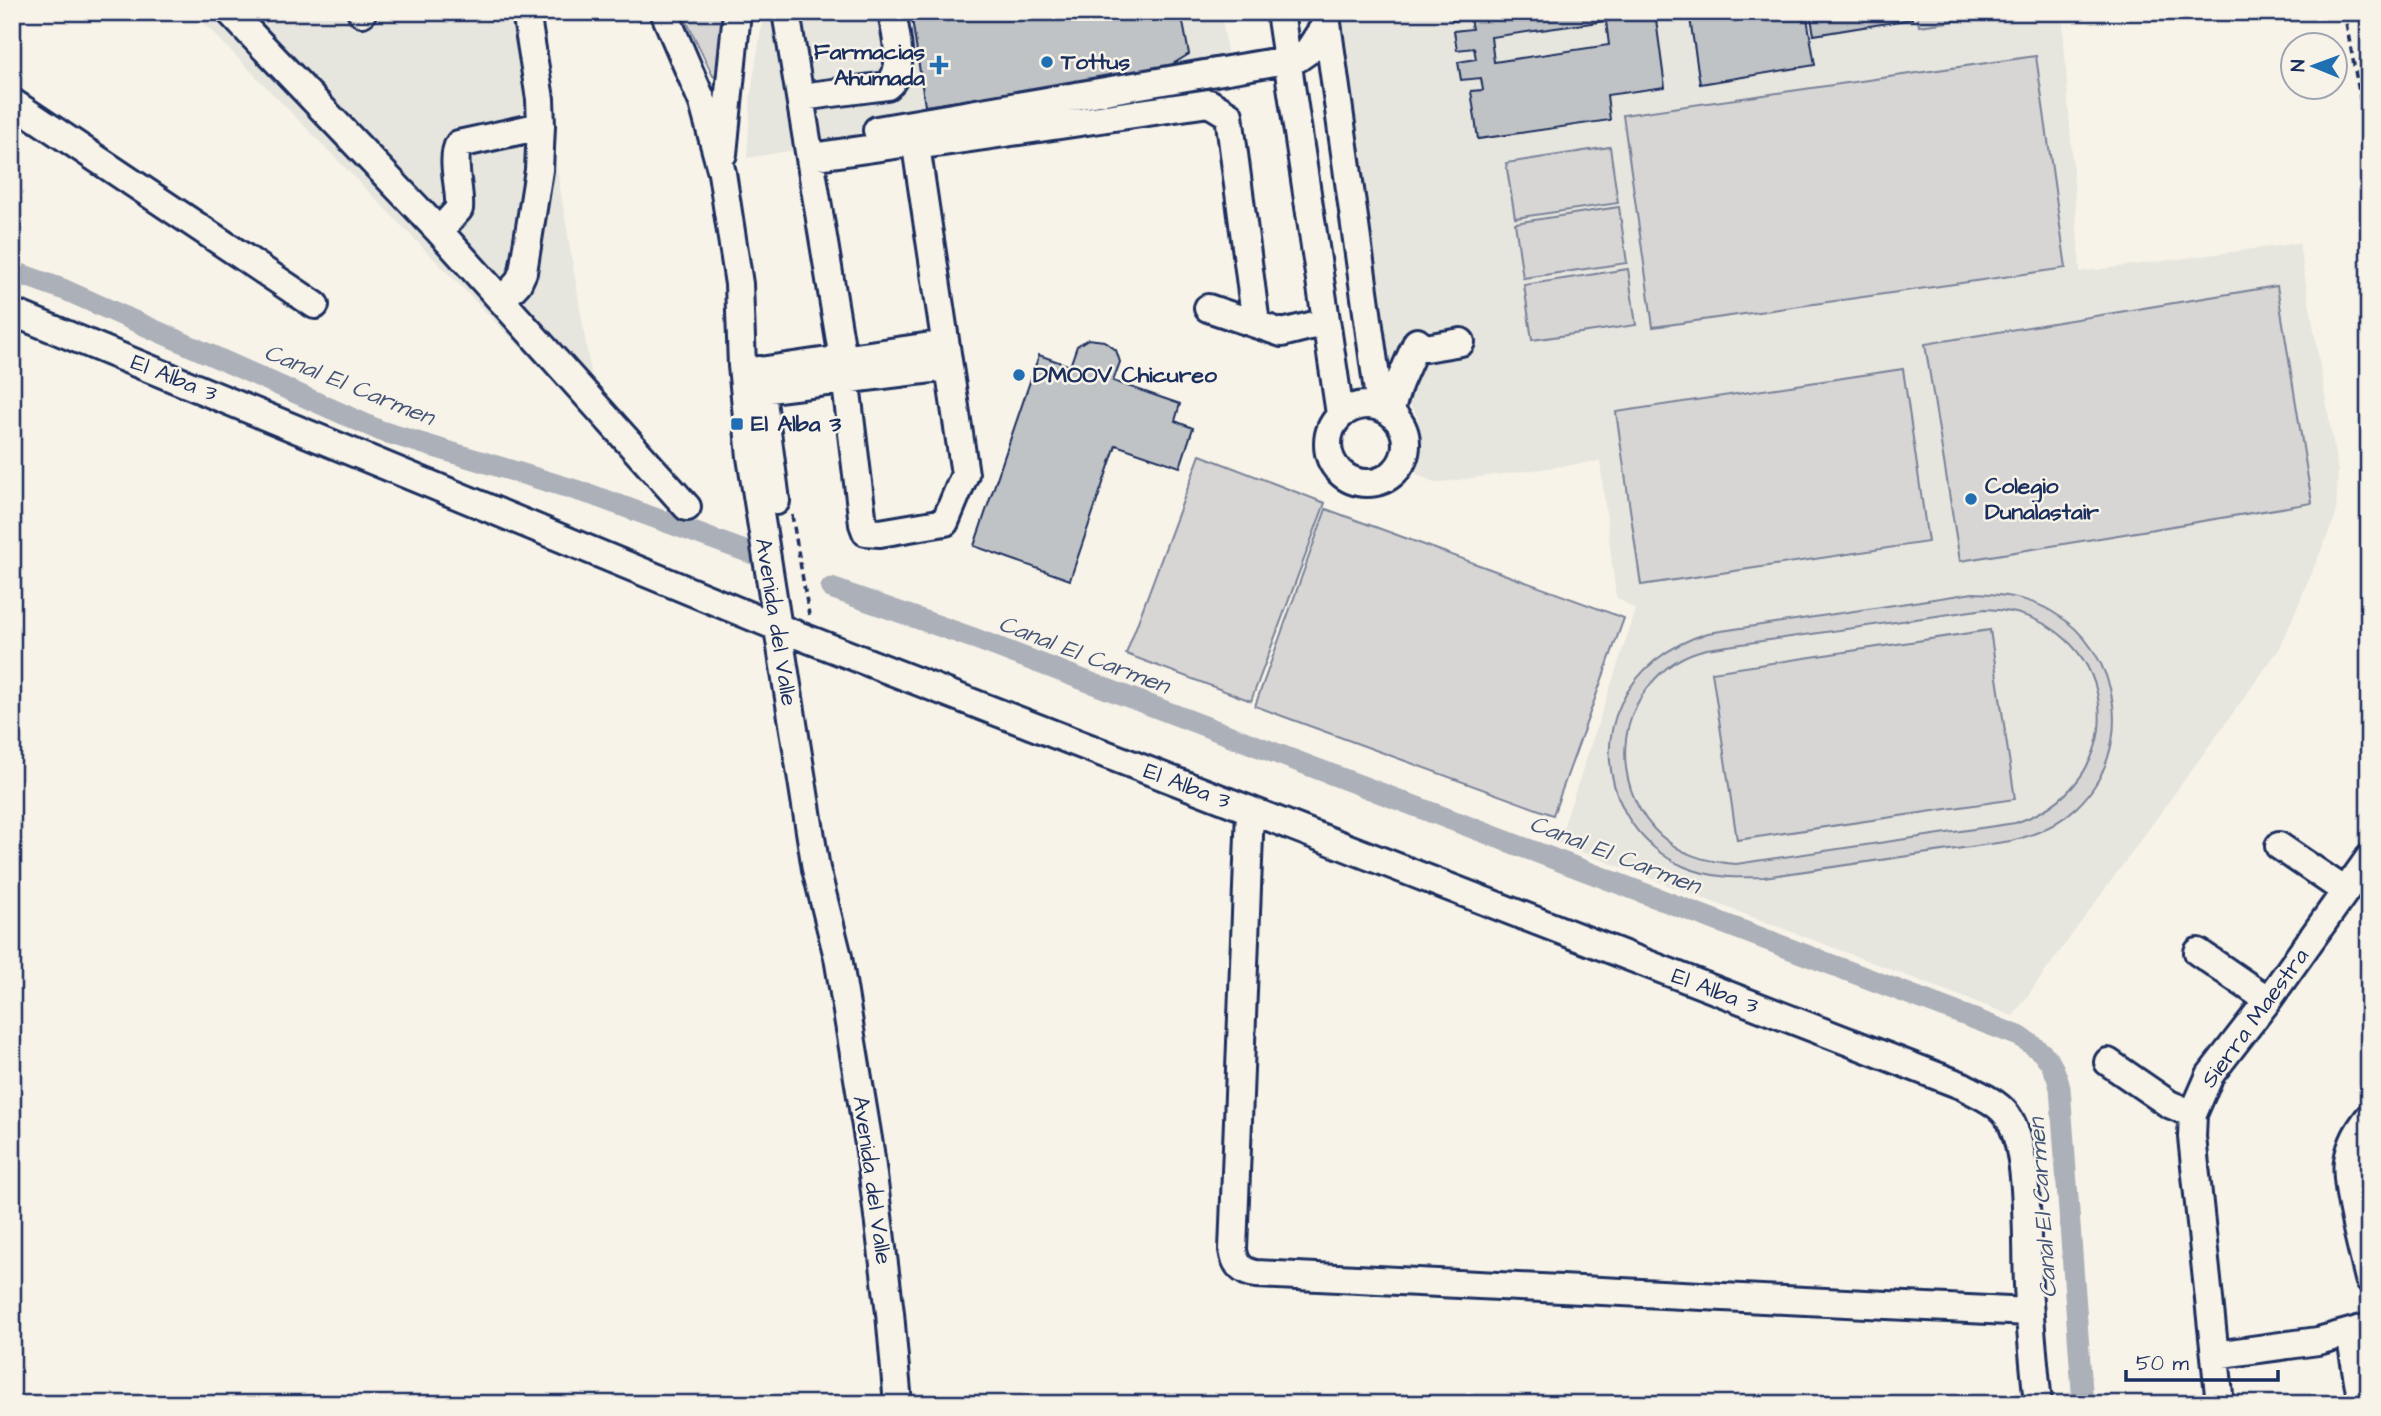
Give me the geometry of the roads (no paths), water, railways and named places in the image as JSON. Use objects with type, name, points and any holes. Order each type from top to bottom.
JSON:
[{"type":"street","points":[[230,12],[502,300],[687,507]]},
{"type":"street","points":[[502,300],[518,283],[524,266],[539,170],[540,99],[526,12]]},
{"type":"street","name":"Avenida del Valle","points":[[664,12],[703,103],[722,173],[739,284],[745,409],[795,634]]},
{"type":"street","name":"Avenida del Valle","points":[[722,173],[737,12]]},
{"type":"street","points":[[786,12],[844,369],[866,532],[880,533],[945,522],[965,474],[916,146]]},
{"type":"street","points":[[801,97],[887,86],[892,82],[898,70],[892,12]]},
{"type":"street","points":[[1280,12],[1340,414]]},
{"type":"street","points":[[810,149],[1287,61],[1308,51],[1326,17]]},
{"type":"street","points":[[1326,17],[1385,409]]},
{"type":"street","points":[[12,102],[315,305]]},
{"type":"street","points":[[810,149],[909,143],[916,146],[1209,103],[1229,115],[1256,324]]},
{"type":"street","points":[[439,232],[459,209],[460,191],[455,154],[459,144],[541,126]]},
{"type":"street","name":"Avenida del Valle","points":[[739,284],[749,318],[760,380],[795,634],[816,869],[838,957],[881,1232],[898,1404]]},
{"type":"street","points":[[1208,308],[1282,333],[1326,322]]},
{"type":"street","name":"El Alba 3","points":[[12,313],[795,634],[1963,1086],[1991,1101],[2009,1117],[2017,1135],[2022,1160],[2029,1312]]},
{"type":"street","points":[[1385,409],[1417,342],[1424,348],[1461,342]]},
{"type":"street","points":[[760,380],[946,356]]},
{"type":"street","points":[[1366,404],[1385,409],[1400,422],[1406,435],[1402,462],[1394,473],[1373,483],[1357,482],[1344,477],[1331,461],[1328,439],[1332,425],[1340,414],[1353,406],[1366,404]]},
{"type":"street","points":[[1250,810],[1233,1250],[1236,1262],[1245,1271],[1256,1274],[2029,1312],[2038,1404]]},
{"type":"street","points":[[2279,846],[2345,891]]},
{"type":"street","name":"Sierra Maestra","points":[[2220,1404],[2192,1137],[2193,1114],[2210,1075],[2268,1000],[2369,858]]},
{"type":"street","points":[[2198,952],[2268,1000]]},
{"type":"street","points":[[2108,1062],[2169,1104],[2193,1114]]},
{"type":"street","points":[[2369,1117],[2355,1137],[2347,1164],[2369,1279]]},
{"type":"street","points":[[2214,1355],[2318,1341],[2359,1330],[2362,1404]]},
{"type":"waterway","name":"Canal El Carmen","points":[[12,271],[65,290],[381,431],[592,495],[753,554]]},
{"type":"waterway","name":"Canal El Carmen","points":[[831,588],[976,639],[2019,1036],[2051,1063],[2060,1088],[2083,1404]]},
{"type":"place","name":"Tottus","points":[[1047,62]]},
{"type":"place","name":"Farmacias Ahumada","points":[[939,65]]},
{"type":"place","name":"DMOOV Chicureo","points":[[1019,375]]},
{"type":"place","name":"El Alba 3","points":[[737,424]]},
{"type":"place","name":"Colegio Dunalastair","points":[[1971,499]]}]
